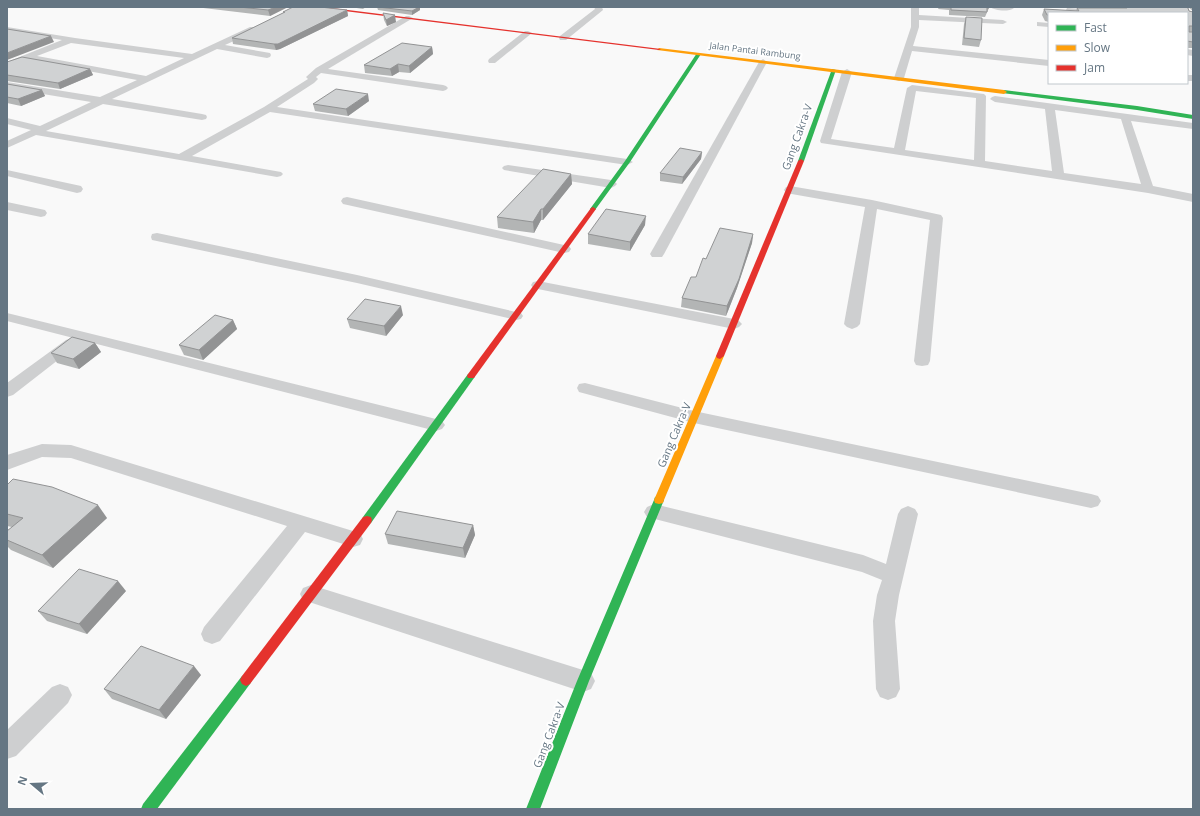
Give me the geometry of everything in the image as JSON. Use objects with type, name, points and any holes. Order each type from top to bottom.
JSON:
[{"type":"street","name":"Jalan Pantai Rambung","points":[[314,7],[899,78],[1137,108],[1193,117]]},
{"type":"street","points":[[563,38],[599,10],[598,7]]},
{"type":"street","points":[[899,78],[915,26],[915,7]]},
{"type":"street","points":[[994,7],[1010,8]]},
{"type":"street","points":[[1070,10],[1103,12]]},
{"type":"street","points":[[916,17],[1003,22]]},
{"type":"street","points":[[183,156],[268,108],[311,81],[313,79],[311,76],[319,70],[409,18]]},
{"type":"street","points":[[7,145],[263,23]]},
{"type":"street","points":[[7,29],[71,38],[70,40]]},
{"type":"street","points":[[492,61],[528,33]]},
{"type":"street","points":[[7,65],[70,40],[193,57]]},
{"type":"street","points":[[215,46],[267,55]]},
{"type":"street","points":[[908,48],[1048,63]]},
{"type":"street","points":[[7,54],[147,79]]},
{"type":"street","points":[[148,809],[354,539],[627,162],[699,54]]},
{"type":"street","points":[[657,254],[763,62]]},
{"type":"street","points":[[319,70],[443,88]]},
{"type":"street","name":"Gang Cakra-V","points":[[533,809],[583,681],[790,190],[834,70]]},
{"type":"street","points":[[847,72],[825,141],[1148,189],[1193,198]]},
{"type":"street","points":[[7,85],[202,117]]},
{"type":"street","points":[[899,152],[912,88],[981,96],[979,164]]},
{"type":"street","points":[[995,99],[1193,126]]},
{"type":"street","points":[[1050,107],[1058,176]]},
{"type":"street","points":[[268,108],[627,162]]},
{"type":"street","points":[[1125,117],[1148,189]]},
{"type":"street","points":[[7,121],[38,130],[277,174]]},
{"type":"street","points":[[508,168],[611,184]]},
{"type":"street","points":[[7,173],[77,189]]},
{"type":"street","points":[[790,190],[872,204],[937,218],[922,361]]},
{"type":"street","points":[[347,201],[564,249]]},
{"type":"street","points":[[852,324],[872,204]]},
{"type":"street","points":[[7,206],[41,213]]},
{"type":"street","points":[[157,237],[357,279],[516,316]]},
{"type":"street","points":[[538,285],[734,324]]},
{"type":"street","points":[[7,317],[436,425]]},
{"type":"street","points":[[7,391],[81,335]]},
{"type":"street","points":[[585,388],[694,417],[1091,501]]},
{"type":"street","points":[[7,463],[11,460],[42,450],[71,452],[354,539]]},
{"type":"street","points":[[654,512],[864,564],[894,575]]},
{"type":"street","points":[[888,689],[884,621],[888,595],[908,514]]},
{"type":"street","points":[[212,634],[301,523]]},
{"type":"street","points":[[311,594],[583,681]]},
{"type":"street","points":[[7,747],[60,695]]},
{"type":"building","points":[[239,7],[276,7],[268,10]]},
{"type":"building","points":[[293,7],[320,7],[347,10],[278,44],[232,38],[285,12],[283,12]]},
{"type":"building","points":[[378,7],[419,7],[412,11]]},
{"type":"building","points":[[951,7],[989,8],[987,8],[987,12],[951,10]]},
{"type":"building","points":[[1077,8],[1188,8],[1189,11],[1193,12],[1193,26],[1189,26],[1189,32],[1193,32],[1193,42],[1188,41],[1188,12],[1048,12],[1047,15],[1044,9],[1079,11]]},
{"type":"building","points":[[383,13],[395,15],[386,20]]},
{"type":"building","points":[[966,17],[982,18],[981,40],[964,38]]},
{"type":"building","points":[[7,29],[51,36],[7,53]]},
{"type":"building","points":[[402,43],[432,47],[409,66],[398,64],[390,69],[364,65]]},
{"type":"building","points":[[22,57],[90,69],[58,83],[7,75],[7,62]]},
{"type":"building","points":[[7,84],[42,90],[18,99],[7,97]]},
{"type":"building","points":[[336,89],[368,94],[346,109],[313,104]]},
{"type":"building","points":[[680,148],[702,152],[683,177],[660,173]]},
{"type":"building","points":[[543,169],[571,174],[543,209],[541,209],[533,222],[497,217]]},
{"type":"building","points":[[606,209],[646,216],[630,242],[588,234]]},
{"type":"building","points":[[720,228],[753,234],[739,279],[727,306],[682,298],[691,277],[696,277],[703,258],[706,259]]},
{"type":"building","points":[[365,299],[401,306],[384,326],[347,319]]},
{"type":"building","points":[[215,315],[233,320],[199,350],[179,345]]},
{"type":"building","points":[[72,337],[95,343],[73,359],[51,353]]},
{"type":"building","points":[[13,479],[52,487],[98,505],[42,555],[7,540],[7,531],[23,518],[7,514],[7,485]]},
{"type":"building","points":[[397,511],[473,525],[463,548],[385,534]]},
{"type":"building","points":[[79,569],[118,581],[79,624],[38,611]]},
{"type":"building","points":[[141,646],[194,666],[159,710],[104,689]]},
{"type":"traffic: fast","points":[[593,209],[627,162],[699,54]]},
{"type":"traffic: fast","points":[[801,161],[834,70]]},
{"type":"traffic: fast","points":[[1004,92],[1137,108],[1193,117]]},
{"type":"traffic: fast","points":[[367,520],[471,376]]},
{"type":"traffic: fast","points":[[533,809],[583,681],[659,500]]},
{"type":"traffic: fast","points":[[148,809],[246,680]]},
{"type":"traffic: slow","points":[[659,49],[1004,92]]},
{"type":"traffic: slow","points":[[659,500],[720,356]]},
{"type":"traffic: jam","points":[[314,7],[659,49]]},
{"type":"traffic: jam","points":[[720,356],[801,161]]},
{"type":"traffic: jam","points":[[471,376],[593,209]]},
{"type":"traffic: jam","points":[[246,680],[367,520]]}]
